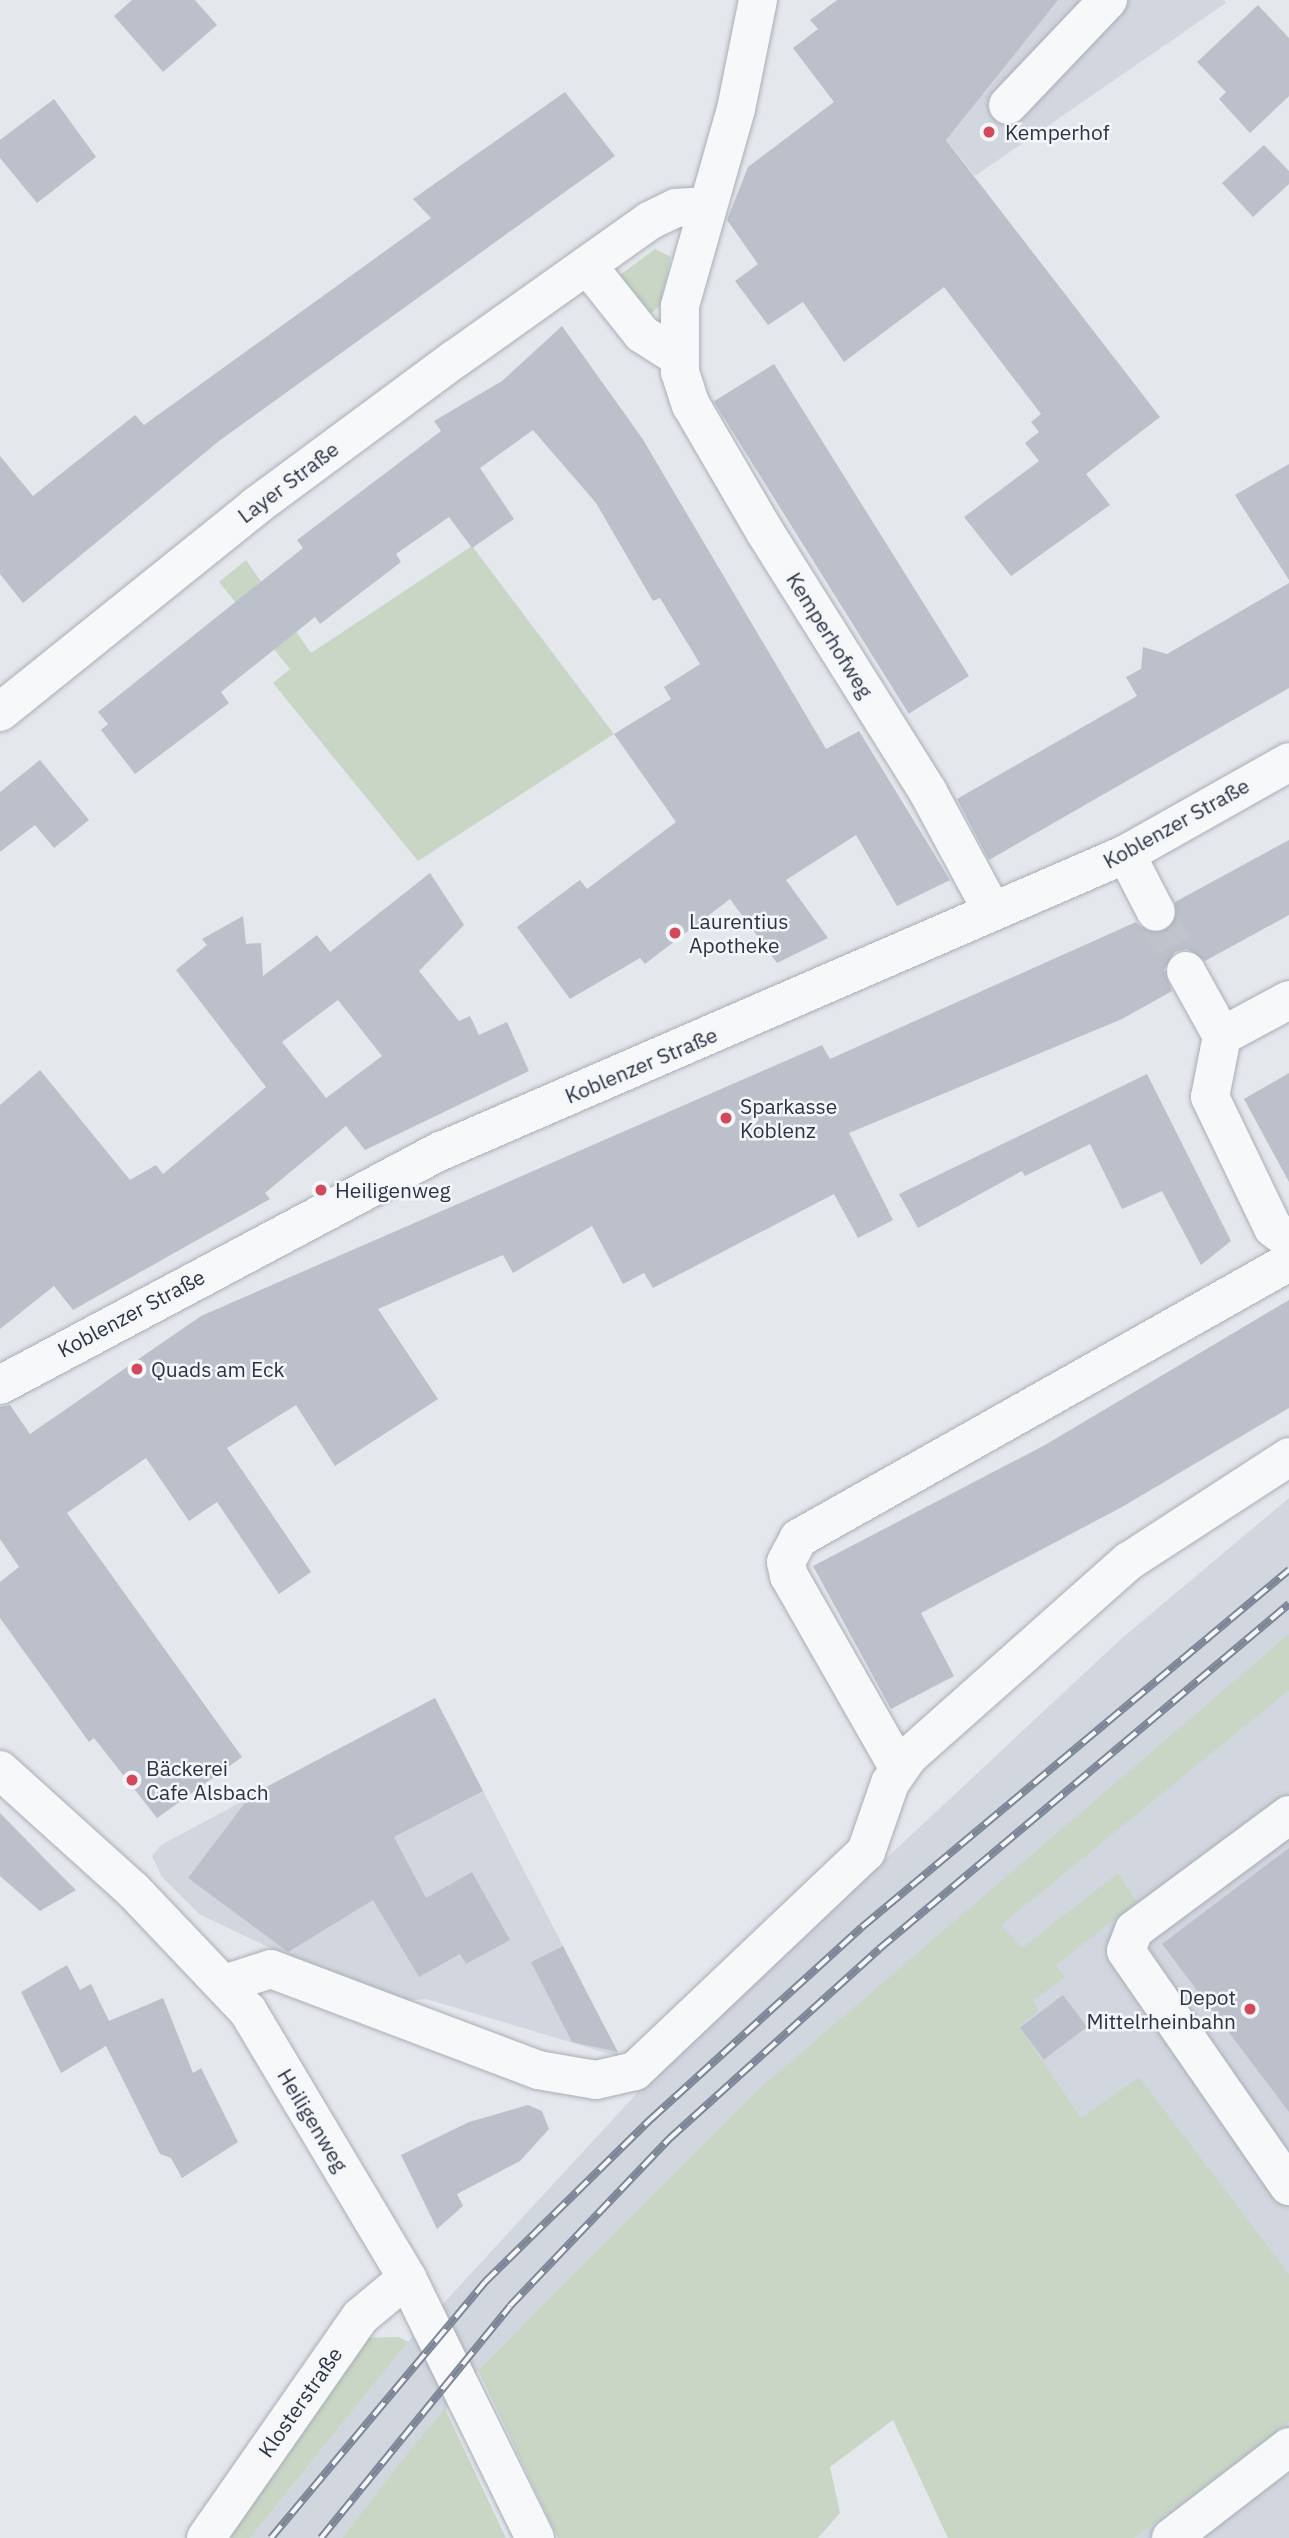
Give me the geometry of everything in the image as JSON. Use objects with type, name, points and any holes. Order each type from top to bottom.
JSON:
[{"type":"street","name":"Kemperhofweg","points":[[758,0],[736,109],[706,206],[680,306],[677,356],[691,405],[928,792],[992,911]]},
{"type":"street","points":[[1008,105],[1108,0]]},
{"type":"street","points":[[677,356],[642,334],[587,265],[663,213],[706,206]]},
{"type":"street","name":"Layer Straße","points":[[0,712],[310,464],[587,265]]},
{"type":"street","name":"Koblenzer Straße","points":[[0,1385],[441,1152],[1126,854],[1289,762]]},
{"type":"street","points":[[1126,854],[1156,912]]},
{"type":"street","points":[[1186,971],[1222,1035],[1210,1097],[1273,1227],[1289,1240]]},
{"type":"street","points":[[1222,1035],[1289,1000]]},
{"type":"street","points":[[898,1767],[789,1576],[786,1562],[799,1538],[1289,1262]]},
{"type":"street","points":[[224,1984],[252,1971],[293,1974],[528,2067],[619,2077],[651,2060],[866,1852],[898,1767],[1129,1561],[1289,1457]]},
{"type":"street","name":"Heiligenweg","points":[[0,1770],[224,1984],[248,2011],[407,2278],[535,2538]]},
{"type":"street","points":[[1289,1815],[1134,1930],[1126,1951],[1289,2186]]},
{"type":"street","name":"Klosterstraße","points":[[206,2538],[360,2317],[407,2278]]},
{"type":"street","points":[[1171,2538],[1289,2447]]},
{"type":"shaded area","name":"Kemperhof","points":[[837,0],[1224,0],[1226,3],[975,176]]},
{"type":"shaded area","points":[[1289,1498],[1289,2538],[948,2538],[752,2095],[478,2370],[342,2538],[250,2538],[408,2342],[649,2080],[1121,1639]]},
{"type":"shaded area","points":[[435,1698],[620,2057],[426,1999],[385,2003],[199,1914],[162,1877],[152,1856],[161,1845]]},
{"type":"green space","points":[[655,249],[671,257],[660,306],[651,313],[620,275]]},
{"type":"green space","points":[[472,546],[614,734],[418,861],[273,683],[290,669],[219,582],[246,560],[311,653]]},
{"type":"green space","points":[[1289,1634],[1289,1690],[1001,1925],[1022,1948],[1118,1873],[1137,1902],[1056,1965],[1065,1977],[1033,2001],[1039,2011],[1019,2026],[1081,2118],[1139,2077],[1289,2274],[1289,2422],[1134,2538],[948,2538],[893,2420],[830,2467],[840,2513],[818,2538],[558,2538],[478,2370],[752,2095]]},
{"type":"green space","points":[[399,2337],[408,2342],[250,2538],[222,2538],[358,2338]]},
{"type":"green space","points":[[445,2409],[506,2538],[342,2538],[416,2443]]},
{"type":"building","points":[[132,0],[195,0],[217,25],[163,72],[114,16]]},
{"type":"building","points":[[837,0],[1058,0],[946,140],[1160,417],[1086,474],[1110,505],[1011,576],[964,517],[1039,461],[1025,443],[1039,432],[1031,422],[1041,414],[944,287],[844,362],[803,302],[768,325],[735,281],[758,264],[727,220],[748,167],[834,102],[793,48],[818,29],[810,20]]},
{"type":"building","points":[[1258,5],[1289,38],[1289,96],[1250,133],[1219,99],[1226,92],[1197,62]]},
{"type":"building","points":[[565,92],[615,156],[219,441],[23,603],[0,574],[0,456],[33,496],[135,415],[144,425],[431,218],[413,199]]},
{"type":"building","points":[[54,99],[96,157],[37,203],[0,158],[0,140]]},
{"type":"building","points":[[1264,145],[1289,171],[1289,184],[1253,217],[1222,183]]},
{"type":"building","points":[[562,326],[642,438],[826,749],[859,731],[950,880],[897,906],[856,835],[786,880],[828,938],[777,963],[730,899],[645,964],[640,958],[570,999],[517,927],[580,880],[587,889],[676,822],[614,734],[671,699],[664,687],[700,664],[660,598],[653,601],[596,503],[533,430],[480,468],[514,519],[472,548],[449,517],[396,554],[401,562],[320,624],[315,617],[221,692],[229,703],[135,774],[101,730],[108,724],[98,712],[303,548],[297,540],[441,431],[434,421],[502,381]]},
{"type":"building","points":[[774,364],[969,676],[909,714],[714,402]]},
{"type":"building","points":[[1289,464],[1289,580],[1235,495]]},
{"type":"building","points":[[1289,583],[1289,688],[989,860],[957,799],[1137,696],[1126,677],[1141,669],[1143,647],[1167,654]]},
{"type":"building","points":[[40,760],[89,820],[54,848],[35,825],[0,852],[0,792]]},
{"type":"building","points":[[1289,840],[1289,915],[1205,961],[1187,949],[1175,952],[1164,970],[1172,991],[1122,1019],[849,1133],[893,1220],[858,1238],[834,1194],[653,1288],[644,1273],[623,1284],[592,1226],[513,1273],[503,1255],[378,1309],[438,1399],[335,1466],[296,1405],[227,1448],[311,1572],[279,1594],[217,1502],[189,1521],[146,1458],[67,1513],[242,1757],[157,1818],[94,1738],[89,1742],[0,1618],[0,1582],[19,1567],[0,1539],[0,1407],[10,1405],[30,1434],[201,1316],[822,1045],[830,1059],[1136,922],[1145,931],[1165,932],[1175,923],[1175,902]]},
{"type":"building","points":[[430,873],[464,925],[419,971],[459,1021],[470,1016],[479,1035],[507,1022],[529,1071],[365,1150],[346,1126],[265,1193],[270,1199],[73,1310],[54,1286],[0,1329],[0,1105],[40,1070],[130,1180],[156,1165],[163,1174],[266,1087],[176,970],[207,945],[202,939],[243,916],[246,944],[261,943],[263,976],[317,935],[330,952]],"holes":[[[338,1000],[382,1056],[326,1098],[282,1042]]]},
{"type":"building","points":[[1289,1073],[1289,1182],[1244,1099]]},
{"type":"building","points":[[1147,1074],[1231,1241],[1201,1265],[1162,1191],[1122,1209],[1090,1144],[1025,1176],[1022,1171],[918,1228],[899,1194]]},
{"type":"building","points":[[1289,1300],[1289,1408],[1122,1507],[921,1613],[954,1676],[891,1709],[813,1566],[1045,1445]]},
{"type":"building","points":[[435,1698],[483,1791],[394,1837],[426,1898],[472,1872],[510,1940],[466,1964],[460,1954],[419,1977],[373,1900],[288,1952],[188,1878],[251,1795]]},
{"type":"building","points":[[0,1813],[76,1890],[40,1911],[0,1876]]},
{"type":"building","name":"Depot Mittelrheinbahn","points":[[1289,1848],[1289,2112],[1162,1944]]},
{"type":"building","points":[[563,1946],[618,2052],[572,2042],[531,1962]]},
{"type":"building","points":[[67,1965],[80,1990],[91,1984],[109,2021],[163,1998],[193,2073],[201,2068],[238,2142],[182,2178],[171,2158],[160,2154],[106,2046],[61,2073],[21,1992]]},
{"type":"building","points":[[1063,1995],[1087,2027],[1044,2059],[1020,2027]]},
{"type":"building","points":[[528,2105],[542,2111],[549,2129],[520,2161],[457,2194],[463,2206],[437,2229],[401,2155],[469,2122]]},
{"type":"tunnel","points":[[1156,912],[1186,971]]},
{"type":"railway","points":[[271,2538],[485,2282],[651,2119],[862,1927],[1289,1570]]},
{"type":"railway","points":[[321,2538],[510,2306],[669,2139],[879,1949],[1289,1604]]},
{"type":"place","name":"Kemperhof","points":[[989,132]]},
{"type":"place","name":"Laurentius Apotheke","points":[[675,933]]},
{"type":"place","name":"Sparkasse Koblenz","points":[[726,1118]]},
{"type":"place","name":"Heiligenweg","points":[[321,1190]]},
{"type":"place","name":"Quads am Eck","points":[[137,1369]]},
{"type":"place","name":"Bäckerei Cafe Alsbach","points":[[132,1780]]},
{"type":"place","name":"Depot Mittelrheinbahn","points":[[1250,2009]]}]
